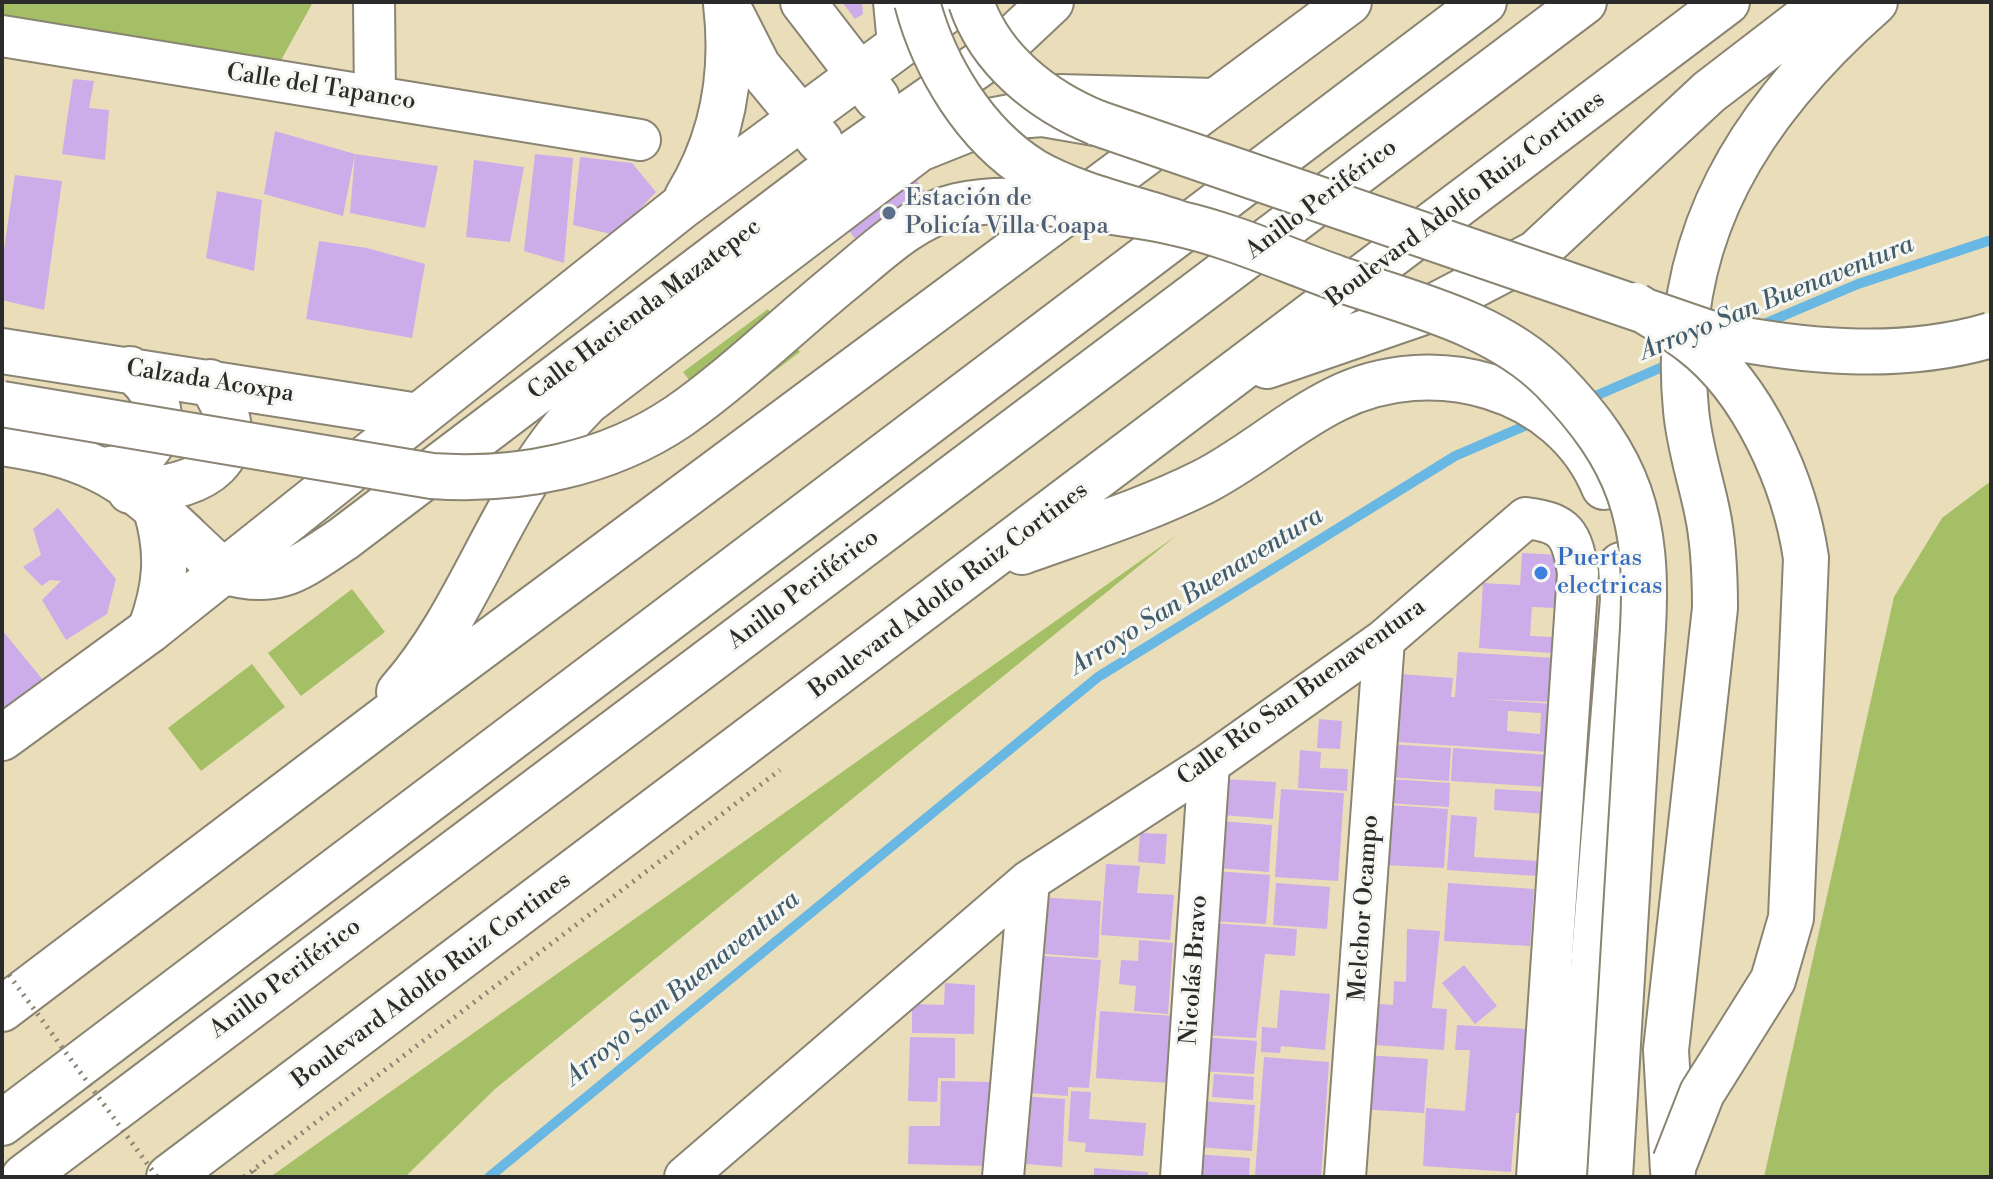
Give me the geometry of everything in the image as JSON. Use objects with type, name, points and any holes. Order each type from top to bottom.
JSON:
[{"type":"main road","points":[[803,2],[895,122]]},
{"type":"main road","points":[[896,2],[900,44]]},
{"type":"main road","points":[[917,2],[945,70],[985,134],[1034,171],[1461,321],[1506,344],[1551,377],[1602,439],[1629,490],[1644,548],[1646,580],[1610,1177]]},
{"type":"main road","points":[[2,738],[150,630],[681,207],[958,2]]},
{"type":"main road","points":[[971,2],[1001,56],[1069,111],[1709,333],[1796,348],[1840,351],[1927,348],[1991,335]]},
{"type":"main road","points":[[988,2],[1001,49],[1041,88],[1071,100],[1215,101]]},
{"type":"main road","name":"Calle Hacienda Mazatepec","points":[[223,571],[241,576],[274,578],[299,568],[343,539],[839,163],[1001,49],[1051,2]]},
{"type":"main road","points":[[5,992],[317,771],[1349,2]]},
{"type":"main road","points":[[2,1123],[1484,2]]},
{"type":"main road","name":"Anillo Periférico","points":[[24,1177],[1584,2]]},
{"type":"main road","name":"Boulevard Adolfo Ruiz Cortines","points":[[169,1177],[1727,2]]},
{"type":"main road","points":[[1235,376],[1421,313],[1517,265],[1560,233],[1662,134],[1759,51],[1826,2]]},
{"type":"main road","points":[[1674,1169],[1666,1050],[1715,597],[1712,543],[1686,410],[1685,352],[1699,255],[1724,188],[1740,156],[1799,74],[1875,2]]},
{"type":"main road","points":[[726,3],[758,66],[839,163]]},
{"type":"main road","points":[[681,207],[704,166],[723,111],[730,39],[726,3]]},
{"type":"main road","points":[[900,44],[924,53],[1001,49]]},
{"type":"main road","points":[[317,771],[378,717],[419,666],[531,470],[564,425],[587,402],[919,149],[989,121],[1015,116],[1043,114],[1097,123]]},
{"type":"main road","points":[[2,404],[432,476],[472,479],[511,476],[591,458],[637,439],[679,415],[909,228],[954,207],[1020,201],[1178,223]]},
{"type":"main road","points":[[1635,305],[1693,343],[1756,415],[1788,491],[1802,532],[1806,558],[1791,918],[1784,950],[1757,1009],[1702,1093],[1674,1169]]},
{"type":"main road","name":"Calzada Acoxpa","points":[[2,351],[418,416]]},
{"type":"main road","points":[[130,369],[152,389],[158,403],[157,434],[150,447],[128,465],[129,490],[165,556],[165,579],[150,630]]},
{"type":"main road","points":[[981,567],[1200,484],[1338,398],[1393,381],[1423,379],[1483,384],[1525,398],[1564,427],[1590,460],[1610,503],[1618,531],[1623,599],[1576,1177]]},
{"type":"main road","points":[[129,490],[168,490],[195,482],[215,467],[228,446],[229,420],[223,402],[210,382]]},
{"type":"main road","points":[[2,443],[50,451],[129,490],[223,571]]},
{"type":"street","points":[[374,2],[375,97]]},
{"type":"street","name":"Calle del Tapanco","points":[[2,36],[640,140]]},
{"type":"street","name":"Calle Río San Buenaventura","points":[[685,1177],[1029,881],[1209,764],[1384,640],[1526,518],[1545,520],[1565,530],[1574,548],[1578,573],[1537,1177]]},
{"type":"street","name":"Melchor Ocampo","points":[[1345,1177],[1384,640]]},
{"type":"street","name":"Nicolás Bravo","points":[[1181,1177],[1209,764]]},
{"type":"street","points":[[1003,1177],[1029,881]]},
{"type":"path","points":[[244,1177],[783,767]]},
{"type":"path","points":[[5,992],[157,1177]]},
{"type":"path","points":[[254,1170],[259,1177]]},
{"type":"green space","points":[[2,2],[313,2],[279,64],[2,15]]},
{"type":"green space","points":[[768,309],[800,352],[716,415],[683,372]]},
{"type":"green space","points":[[1991,481],[1991,1177],[1764,1177],[1894,597],[1942,518]]},
{"type":"green space","points":[[1177,535],[495,1089],[405,1177],[270,1177]]},
{"type":"green space","points":[[352,589],[385,632],[301,696],[268,653]]},
{"type":"green space","points":[[252,664],[285,707],[201,771],[168,728]]},
{"type":"building","points":[[842,2],[862,2],[863,14],[855,19]]},
{"type":"building","points":[[73,79],[94,81],[89,108],[109,110],[105,160],[62,154]]},
{"type":"building","points":[[275,131],[355,154],[343,216],[264,194]]},
{"type":"building","points":[[355,154],[438,166],[425,228],[350,213]]},
{"type":"building","points":[[535,154],[573,158],[564,263],[524,251]]},
{"type":"building","points":[[580,157],[632,163],[656,192],[615,235],[573,225]]},
{"type":"building","points":[[474,160],[524,167],[510,242],[466,237]]},
{"type":"building","name":"Estación de Policía Villa Coapa","points":[[902,163],[941,211],[875,263],[836,215]]},
{"type":"building","points":[[15,175],[62,181],[44,310],[2,300],[2,263]]},
{"type":"building","points":[[217,191],[262,200],[254,271],[206,258]]},
{"type":"building","points":[[319,241],[367,248],[425,264],[412,338],[306,319]]},
{"type":"building","points":[[58,508],[116,579],[107,614],[66,640],[42,600],[61,581],[50,580],[42,586],[23,567],[41,555],[33,529]]},
{"type":"building","points":[[1522,553],[1560,555],[1556,608],[1532,607],[1530,636],[1552,637],[1551,653],[1479,648],[1483,583],[1520,585]]},
{"type":"building","points":[[2,630],[43,680],[2,714]]},
{"type":"building","points":[[1458,652],[1555,658],[1552,702],[1480,699],[1553,704],[1549,752],[1382,741],[1387,673],[1453,678],[1451,697],[1455,697]],"holes":[[[1508,711],[1541,713],[1540,734],[1507,731]]]},
{"type":"building","points":[[1319,719],[1342,721],[1340,749],[1317,748]]},
{"type":"building","points":[[1388,744],[1451,748],[1449,781],[1386,777]]},
{"type":"building","points":[[1453,748],[1549,755],[1547,787],[1451,781]]},
{"type":"building","points":[[1300,750],[1321,752],[1320,768],[1348,769],[1347,791],[1298,788]]},
{"type":"building","points":[[1224,779],[1276,782],[1273,819],[1222,815]]},
{"type":"building","points":[[1389,779],[1450,783],[1449,807],[1387,803]]},
{"type":"building","points":[[1281,789],[1344,793],[1338,881],[1275,877]]},
{"type":"building","points":[[1495,789],[1547,792],[1545,814],[1494,810]]},
{"type":"building","points":[[1390,805],[1448,809],[1444,868],[1386,865]]},
{"type":"building","points":[[1451,815],[1477,817],[1474,857],[1539,861],[1538,876],[1447,870]]},
{"type":"building","points":[[1220,821],[1272,825],[1269,872],[1217,868]]},
{"type":"building","points":[[1140,833],[1167,834],[1165,864],[1138,862]]},
{"type":"building","points":[[1106,864],[1140,866],[1137,893],[1174,895],[1170,940],[1101,935]]},
{"type":"building","points":[[1215,871],[1270,875],[1266,924],[1211,921]]},
{"type":"building","points":[[1276,883],[1330,887],[1327,929],[1273,925]]},
{"type":"building","points":[[1448,883],[1534,889],[1530,946],[1444,941]]},
{"type":"building","points":[[1036,897],[1101,901],[1098,958],[1031,953]]},
{"type":"building","points":[[1211,923],[1297,929],[1295,956],[1265,954],[1256,1038],[1202,1035]]},
{"type":"building","points":[[1407,929],[1440,931],[1432,1008],[1447,1009],[1444,1050],[1362,1044],[1365,1003],[1393,1005],[1394,981],[1406,982]]},
{"type":"building","points":[[1139,940],[1173,943],[1168,1014],[1134,1011],[1136,986],[1119,984],[1121,960],[1138,961]]},
{"type":"building","points":[[1028,955],[1101,960],[1089,1088],[1068,1087],[1068,1096],[1018,1092]]},
{"type":"building","points":[[1464,965],[1497,1006],[1475,1024],[1442,983]]},
{"type":"building","points":[[945,983],[975,985],[974,1034],[912,1033],[912,1004],[944,1005]]},
{"type":"building","points":[[1280,990],[1330,994],[1325,1050],[1281,1046],[1280,1053],[1261,1052],[1262,1027],[1277,1028]]},
{"type":"building","points":[[1100,1011],[1175,1016],[1170,1083],[1096,1078]]},
{"type":"building","points":[[1457,1025],[1528,1029],[1523,1113],[1516,1113],[1511,1172],[1423,1166],[1426,1108],[1465,1111],[1470,1050],[1455,1050]]},
{"type":"building","points":[[910,1037],[955,1038],[955,1078],[938,1078],[937,1102],[908,1101]]},
{"type":"building","points":[[1201,1037],[1257,1041],[1254,1074],[1199,1071]]},
{"type":"building","points":[[1364,1055],[1428,1059],[1424,1113],[1360,1109]]},
{"type":"building","points":[[1264,1057],[1329,1062],[1321,1177],[1255,1175]]},
{"type":"building","points":[[1214,1074],[1254,1077],[1253,1100],[1212,1097]]},
{"type":"building","points":[[941,1081],[991,1082],[989,1166],[908,1164],[909,1126],[940,1126]]},
{"type":"building","points":[[1071,1091],[1091,1092],[1089,1119],[1146,1123],[1143,1156],[1085,1152],[1086,1143],[1068,1141]]},
{"type":"building","points":[[1019,1096],[1065,1099],[1062,1167],[1013,1163]]},
{"type":"building","points":[[1200,1101],[1255,1105],[1252,1151],[1197,1147]]},
{"type":"building","points":[[1195,1154],[1250,1158],[1249,1177],[1193,1177]]},
{"type":"building","points":[[1094,1168],[1148,1172],[1148,1177],[1094,1177]]},
{"type":"waterway","name":"Arroyo San Buenaventura","points":[[1759,326],[1858,284],[1991,240]]},
{"type":"waterway","name":"Arroyo San Buenaventura","points":[[1586,400],[1674,362]]},
{"type":"waterway","name":"Arroyo San Buenaventura","points":[[489,1177],[1098,677],[1455,456],[1534,422]]},
{"type":"place","name":"Estación de Policía Villa Coapa","points":[[889,213]]},
{"type":"place","name":"Puertas electricas","points":[[1541,573]]}]
